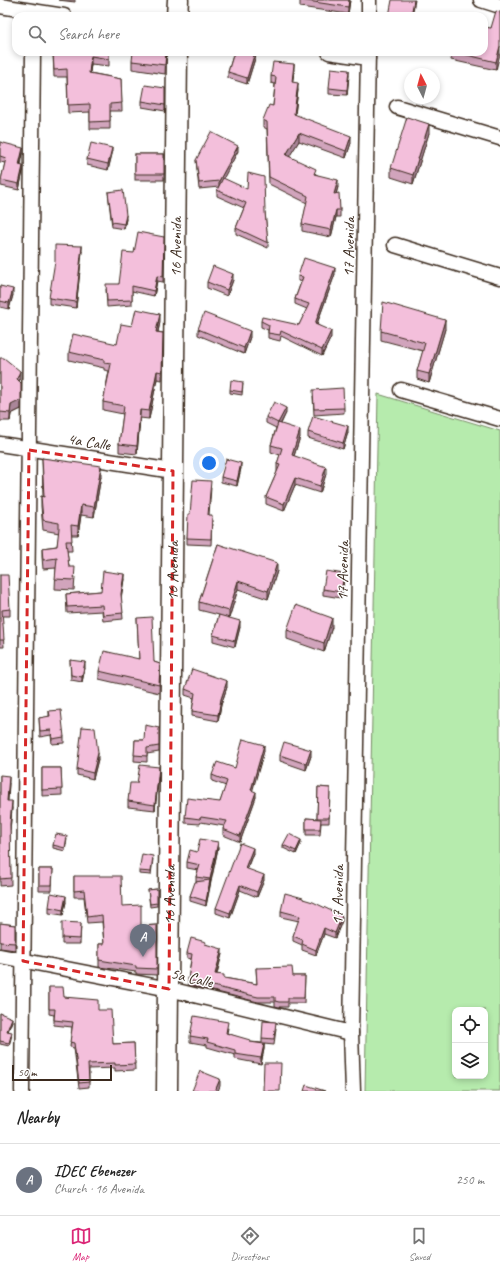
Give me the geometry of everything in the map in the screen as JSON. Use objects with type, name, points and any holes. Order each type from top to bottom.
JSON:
[{"type":"main road","points":[[177,12],[178,0]]},
{"type":"main road","name":"16 Avenida","points":[[167,1091],[177,56]]},
{"type":"street","points":[[369,0],[369,12]]},
{"type":"street","points":[[481,0],[500,6]]},
{"type":"street","points":[[0,6],[44,12]]},
{"type":"street","points":[[22,1091],[33,56]]},
{"type":"street","name":"17 Avenida","points":[[353,1091],[352,1033],[368,56]]},
{"type":"street","points":[[397,107],[500,138]]},
{"type":"street","points":[[394,245],[500,277]]},
{"type":"street","points":[[401,390],[500,419]]},
{"type":"street","name":"4a Calle","points":[[0,444],[29,450],[173,472]]},
{"type":"street","name":"5a Calle","points":[[0,956],[168,989],[352,1033]]},
{"type":"highlighted area","points":[[29,450],[173,471],[169,989],[23,961]]},
{"type":"green space","points":[[378,394],[500,431],[500,1091],[365,1091]]},
{"type":"building","points":[[300,0],[349,0],[348,7]]},
{"type":"building","points":[[392,0],[414,0],[412,12],[390,12]]},
{"type":"building","points":[[496,11],[500,12],[500,46],[496,62],[471,56],[488,56],[488,28],[491,28]]},
{"type":"building","points":[[53,56],[91,56],[89,73],[121,79],[122,103],[110,104],[110,121],[90,122],[90,104],[68,105],[67,69],[54,70]]},
{"type":"building","points":[[91,56],[109,56],[109,59]]},
{"type":"building","points":[[133,56],[166,56],[165,65],[132,61]]},
{"type":"building","points":[[233,56],[254,56],[247,78],[228,72]]},
{"type":"building","points":[[273,62],[294,64],[292,82],[298,83],[294,114],[351,136],[346,151],[299,133],[286,155],[316,169],[314,174],[338,180],[334,194],[339,193],[340,210],[336,210],[331,230],[302,224],[308,196],[269,177],[267,122],[263,120],[269,105],[273,106],[276,77],[271,76]]},
{"type":"building","points":[[331,68],[349,70],[347,90],[329,88]]},
{"type":"building","points":[[145,85],[165,88],[165,105],[142,101]]},
{"type":"building","points":[[407,117],[429,124],[413,175],[391,168]]},
{"type":"building","points":[[211,132],[238,146],[219,181],[199,183],[196,160]]},
{"type":"building","points":[[0,142],[23,148],[19,165],[23,166],[19,184],[1,180],[6,158],[0,156]]},
{"type":"building","points":[[91,143],[112,148],[108,164],[87,159]]},
{"type":"building","points":[[135,154],[164,154],[164,174],[135,174]]},
{"type":"building","points":[[248,173],[264,177],[268,243],[236,228],[246,203],[217,190],[223,178],[247,189]]},
{"type":"building","points":[[123,190],[126,215],[124,224],[112,222],[108,192]]},
{"type":"building","points":[[138,232],[164,237],[163,277],[157,276],[154,291],[132,286],[132,300],[107,301],[106,284],[119,284],[123,252],[134,253]]},
{"type":"building","points":[[55,245],[82,246],[76,302],[49,298],[55,261]]},
{"type":"building","points":[[304,258],[335,268],[315,324],[331,331],[322,350],[281,331],[280,335],[268,333],[269,325],[261,321],[262,317],[299,325],[309,304],[295,299],[303,277],[298,276]]},
{"type":"building","points":[[213,266],[233,274],[227,290],[207,282]]},
{"type":"building","points":[[0,286],[13,289],[9,303],[0,301]]},
{"type":"building","points":[[383,302],[445,320],[429,374],[417,371],[425,343],[381,331]]},
{"type":"building","points":[[136,309],[160,314],[156,332],[163,333],[162,372],[157,371],[149,411],[140,410],[137,446],[119,444],[124,406],[103,402],[111,364],[104,363],[104,360],[69,352],[73,334],[117,344],[121,324],[132,326]]},
{"type":"building","points":[[204,313],[250,331],[244,348],[198,329]]},
{"type":"building","points":[[0,358],[4,358],[20,371],[17,379],[21,383],[21,400],[11,405],[10,413],[0,412]]},
{"type":"building","points":[[231,380],[243,382],[242,392],[230,390]]},
{"type":"building","points":[[343,388],[344,408],[314,409],[313,390]]},
{"type":"building","points":[[274,402],[286,408],[278,423],[266,417]]},
{"type":"building","points":[[313,416],[348,426],[343,443],[308,432]]},
{"type":"building","points":[[278,423],[300,430],[292,455],[326,467],[320,486],[295,478],[284,504],[266,497],[280,465],[277,464],[282,448],[271,445]]},
{"type":"building","points":[[42,458],[101,466],[94,507],[81,505],[78,526],[71,525],[72,541],[66,541],[69,567],[75,567],[74,580],[55,579],[57,558],[43,560],[42,548],[57,546],[59,523],[43,520],[41,496],[44,497]]},
{"type":"building","points":[[226,459],[241,463],[237,481],[221,477]]},
{"type":"building","points":[[193,480],[211,481],[208,515],[212,515],[211,539],[187,538],[188,514],[190,514]]},
{"type":"building","points":[[218,544],[277,563],[268,591],[238,581],[229,611],[199,602]]},
{"type":"building","points":[[103,571],[124,574],[121,594],[123,613],[103,615],[102,605],[67,607],[66,594],[101,591]]},
{"type":"building","points":[[326,571],[344,574],[341,592],[323,589]]},
{"type":"building","points":[[0,575],[8,575],[10,609],[2,610],[4,640],[0,640]]},
{"type":"building","points":[[296,605],[332,618],[324,643],[287,630]]},
{"type":"building","points":[[219,615],[240,621],[235,641],[213,635]]},
{"type":"building","points":[[152,617],[154,662],[160,664],[159,685],[99,671],[104,651],[139,659],[137,618]]},
{"type":"building","points":[[70,660],[85,662],[82,677],[71,675]]},
{"type":"building","points":[[192,669],[227,681],[218,715],[192,711],[195,693],[185,689]]},
{"type":"building","points":[[61,710],[64,737],[52,739],[51,730],[40,731],[39,718],[50,716],[49,711]]},
{"type":"building","points":[[145,725],[159,728],[159,746],[147,748],[147,756],[134,755],[135,740],[144,740]]},
{"type":"building","points":[[82,727],[95,728],[98,753],[93,773],[77,769]]},
{"type":"building","points":[[243,739],[264,745],[251,790],[256,792],[240,836],[223,829],[227,821],[201,817],[200,819],[185,817],[187,798],[220,802],[227,781],[212,775],[217,762],[235,768]]},
{"type":"building","points":[[284,742],[311,750],[306,764],[280,755]]},
{"type":"building","points":[[140,765],[159,767],[155,805],[128,801],[130,783],[137,783]]},
{"type":"building","points":[[42,768],[61,768],[62,789],[42,790]]},
{"type":"building","points":[[0,775],[9,776],[7,801],[12,801],[10,824],[11,878],[0,879]]},
{"type":"building","points":[[318,787],[330,788],[329,818],[317,818]]},
{"type":"building","points":[[306,818],[321,819],[320,829],[306,829]]},
{"type":"building","points":[[56,834],[67,836],[65,848],[53,845]]},
{"type":"building","points":[[289,834],[301,840],[296,851],[283,845]]},
{"type":"building","points":[[200,839],[218,842],[210,879],[196,877],[200,865],[187,862],[190,850],[197,852]]},
{"type":"building","points":[[240,843],[253,848],[245,868],[264,875],[257,892],[240,885],[230,913],[216,908]]},
{"type":"building","points":[[142,854],[153,856],[151,872],[139,871]]},
{"type":"building","points":[[39,869],[53,869],[52,885],[39,885]]},
{"type":"building","points":[[74,876],[121,876],[122,906],[141,905],[141,926],[157,925],[157,969],[136,968],[136,966],[99,960],[99,944],[104,944],[102,915],[87,917],[84,890],[74,891]]},
{"type":"building","points":[[210,880],[206,901],[190,896],[195,882]]},
{"type":"building","points":[[157,889],[157,903],[150,904],[148,890]]},
{"type":"building","points":[[51,893],[66,896],[63,910],[49,907]]},
{"type":"building","points":[[285,893],[313,902],[342,916],[335,933],[324,928],[316,950],[302,944],[303,940],[293,936],[300,916],[281,911]]},
{"type":"building","points":[[62,922],[81,923],[80,939],[62,938]]},
{"type":"building","points":[[0,923],[15,925],[15,943],[0,942]]},
{"type":"building","points":[[191,938],[206,942],[205,944],[222,949],[215,974],[224,975],[224,978],[257,984],[256,968],[292,967],[293,976],[305,976],[304,998],[288,998],[288,1002],[279,1002],[275,1001],[275,997],[258,997],[188,980],[192,954],[187,953]]},
{"type":"building","points":[[49,987],[63,987],[64,997],[98,1000],[98,1010],[111,1010],[113,1044],[134,1043],[135,1064],[88,1064],[89,1082],[79,1083],[74,1043],[70,1042],[73,1022],[54,1020],[55,1009],[49,1009]]},
{"type":"building","points":[[0,1013],[12,1018],[7,1031],[12,1032],[9,1043],[0,1041]]},
{"type":"building","points":[[194,1016],[228,1022],[226,1033],[250,1040],[250,1042],[264,1044],[261,1058],[235,1054],[235,1050],[207,1042],[208,1039],[190,1036]]},
{"type":"building","points":[[263,1021],[276,1022],[274,1039],[262,1038]]},
{"type":"building","points":[[264,1063],[281,1063],[280,1091],[263,1091]]},
{"type":"building","points":[[200,1071],[220,1079],[215,1091],[192,1091]]},
{"type":"building","points":[[306,1085],[325,1091],[304,1091]]},
{"type":"place","name":"IDEC Ebenezer","points":[[143,957]]}]
